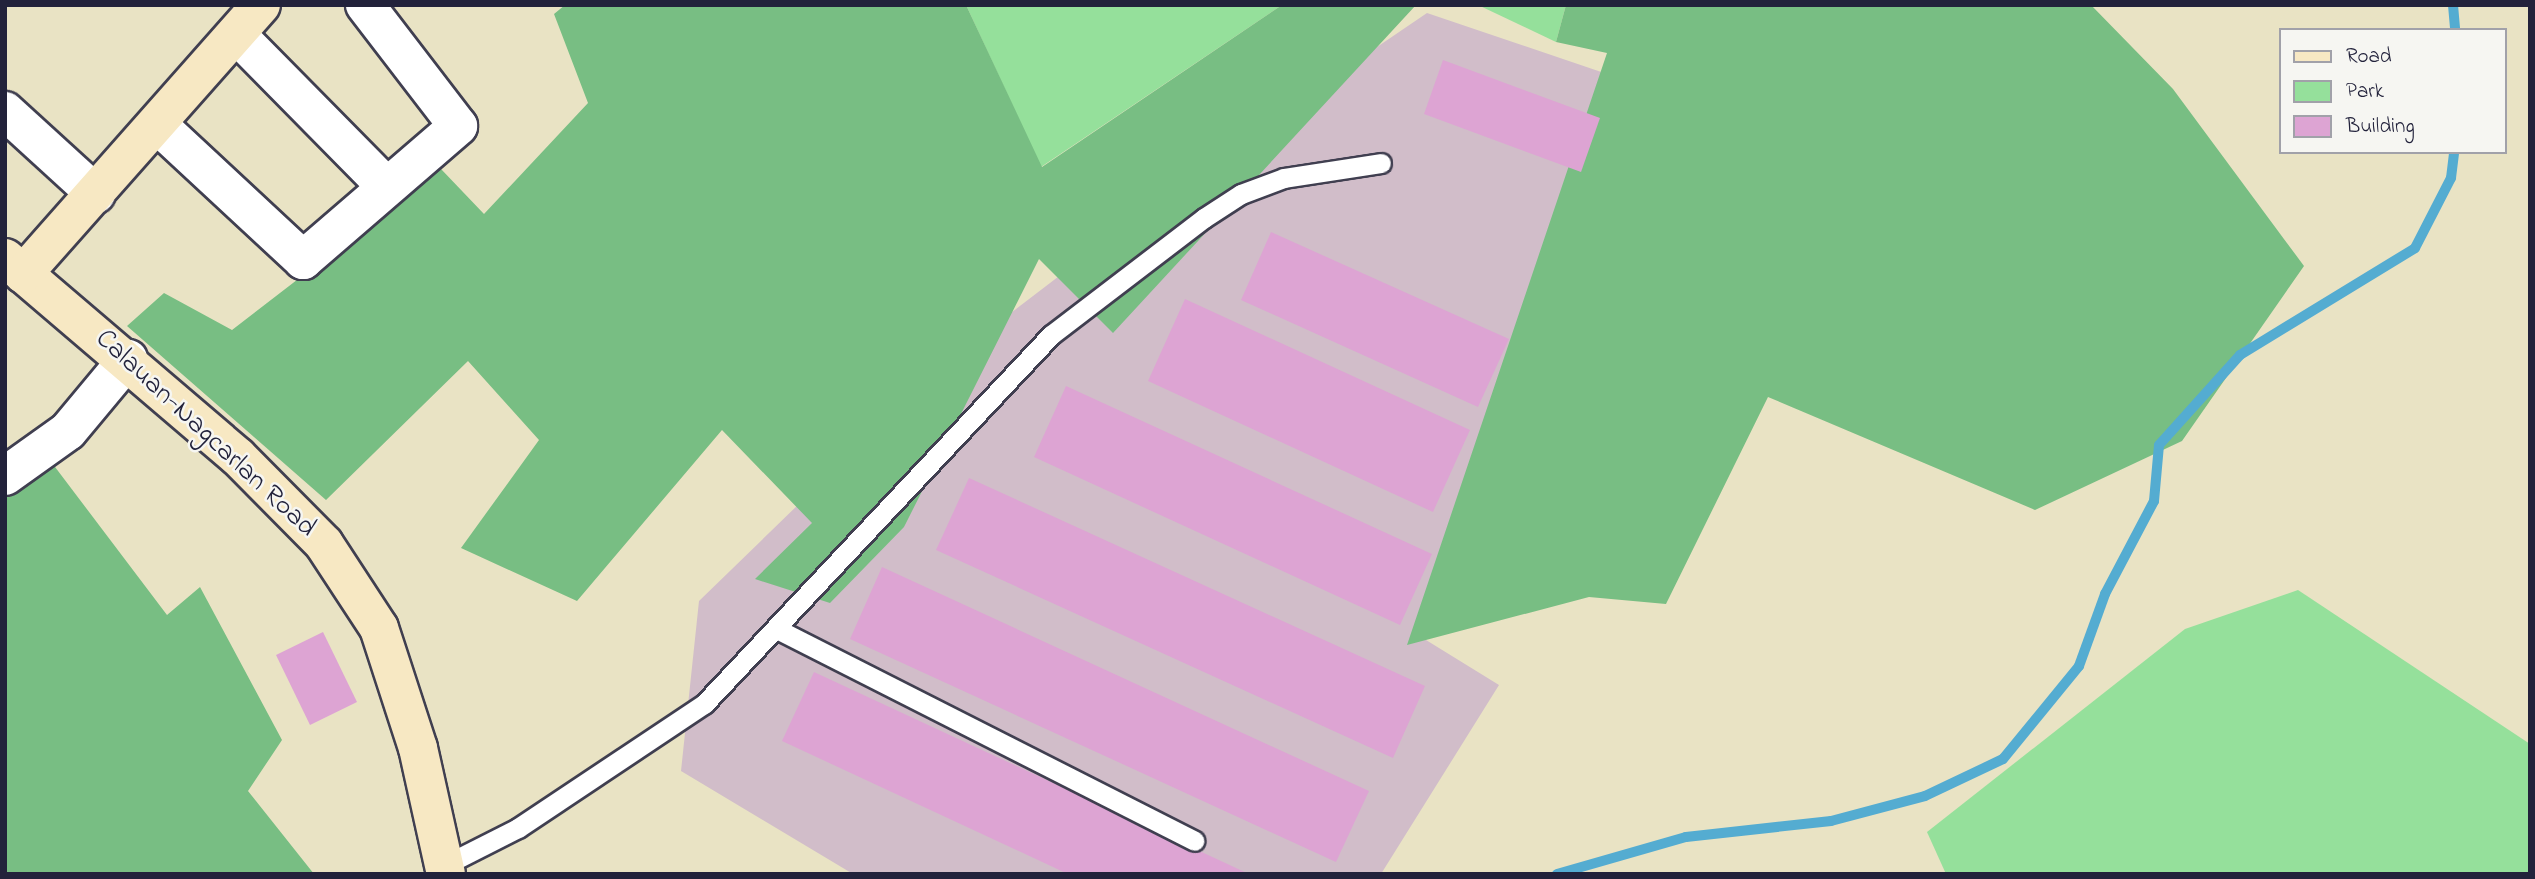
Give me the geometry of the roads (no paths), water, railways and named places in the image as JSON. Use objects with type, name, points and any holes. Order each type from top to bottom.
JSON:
[{"type":"main road","points":[[14,266],[96,194],[159,126],[261,5]]},
{"type":"main road","name":"Calauan-Nagcarlan Road","points":[[14,266],[128,359],[324,544],[379,628],[418,748],[445,869]]},
{"type":"street","points":[[159,126],[303,260],[458,126],[365,5]]},
{"type":"street","points":[[236,34],[386,186]]},
{"type":"street","points":[[5,111],[96,194]]},
{"type":"street","points":[[5,476],[68,431],[128,359]]},
{"type":"lane","points":[[445,869],[518,828],[704,704],[1051,335],[1241,194],[1284,178],[1381,163]]},
{"type":"lane","points":[[777,629],[1194,841]]},
{"type":"waterway","points":[[2453,5],[2455,28]]},
{"type":"waterway","points":[[1557,874],[1686,837],[1831,821],[1925,796],[2003,759],[2079,666],[2105,594],[2154,501],[2159,445],[2240,355],[2415,248],[2451,178],[2454,154]]}]
